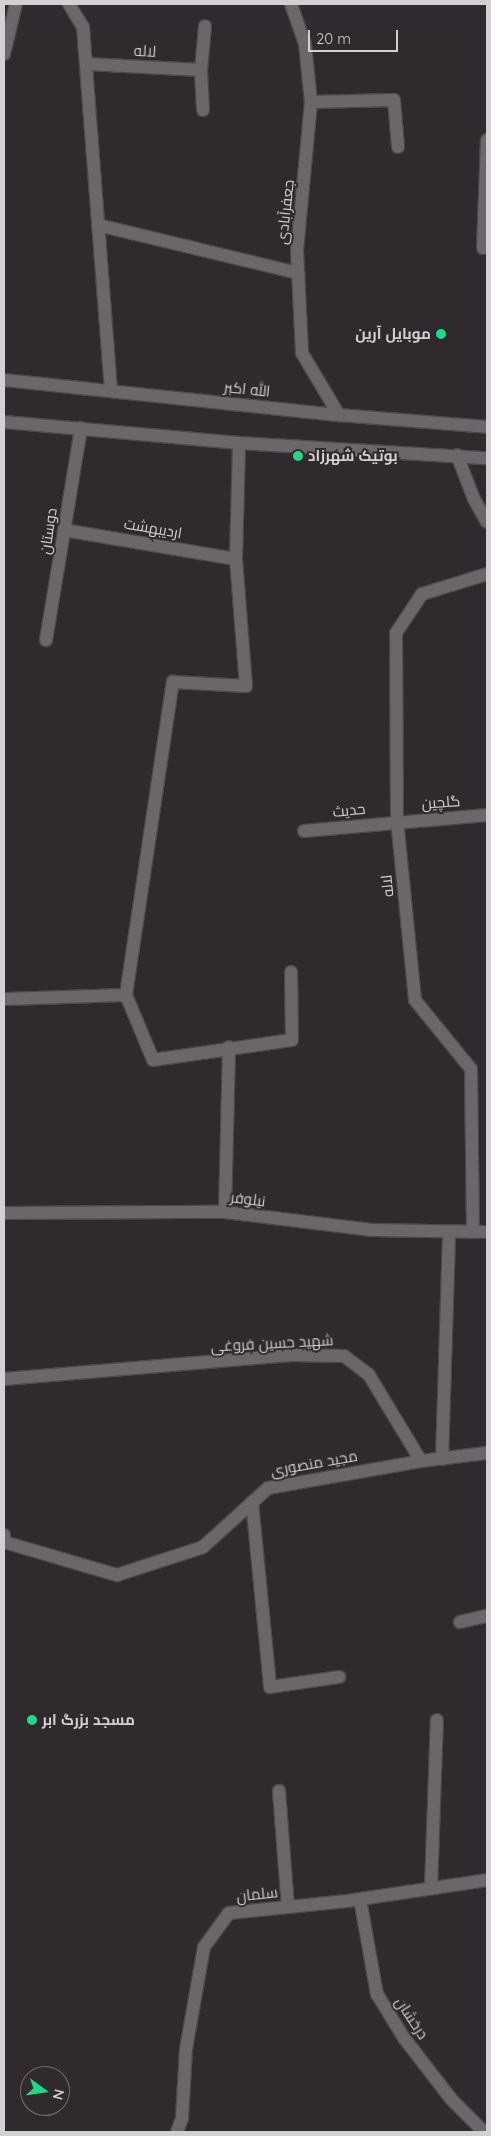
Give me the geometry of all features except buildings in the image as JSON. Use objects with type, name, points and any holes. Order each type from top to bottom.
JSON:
[{"type":"street","points":[[4,54],[16,4]]},
{"type":"street","points":[[68,4],[83,27],[112,391]]},
{"type":"street","name":"جعفرآبادی","points":[[291,4],[305,44],[311,102],[297,250],[302,353],[339,415]]},
{"type":"street","points":[[203,110],[201,70],[206,26]]},
{"type":"street","name":"لاله","points":[[86,64],[201,70]]},
{"type":"street","points":[[311,102],[394,100],[398,147]]},
{"type":"street","points":[[487,140],[483,248],[487,247]]},
{"type":"street","points":[[98,225],[298,273]]},
{"type":"street","name":"الله اکبر","points":[[4,380],[339,415],[487,427]]},
{"type":"street","points":[[4,422],[239,443],[487,458]]},
{"type":"street","name":"دوستان","points":[[46,640],[81,428]]},
{"type":"street","points":[[239,443],[236,559],[246,686],[173,682],[126,995],[153,1060],[292,1040],[291,972]]},
{"type":"street","points":[[457,455],[474,499],[487,522]]},
{"type":"street","name":"اردیبهشت","points":[[64,530],[236,559]]},
{"type":"street","name":"لاله","points":[[473,1232],[471,1070],[415,1000],[397,821],[396,633],[422,594],[487,574]]},
{"type":"street","name":"گلچین","points":[[397,821],[487,815]]},
{"type":"street","name":"حدیث","points":[[304,831],[397,821]]},
{"type":"street","points":[[4,999],[126,995]]},
{"type":"street","points":[[225,1212],[229,1048]]},
{"type":"street","name":"نیلوفر","points":[[4,1213],[225,1212],[372,1230],[487,1232]]},
{"type":"street","points":[[442,1459],[449,1232]]},
{"type":"street","name":"شهید حسین فروغی","points":[[4,1378],[291,1355],[344,1356],[369,1375],[421,1461]]},
{"type":"street","points":[[421,1461],[487,1453]]},
{"type":"street","name":"مجید منصوری","points":[[4,1543],[117,1575],[203,1547],[268,1488],[421,1461]]},
{"type":"street","points":[[252,1502],[270,1687],[339,1677]]},
{"type":"street","points":[[4,1535],[4,1543]]},
{"type":"street","points":[[460,1622],[487,1616]]},
{"type":"street","points":[[431,1888],[437,1720]]},
{"type":"street","points":[[279,1791],[288,1907]]},
{"type":"street","name":"سلمان","points":[[177,2132],[182,2118],[186,2049],[204,1947],[229,1913],[360,1899],[487,1880]]},
{"type":"street","name":"درخشان","points":[[360,1899],[377,1994],[404,2038],[452,2100],[484,2132]]},
{"type":"place","name":"موبایل آرین","points":[[441,334]]},
{"type":"place","name":"بوتیک شهرزاد","points":[[298,456]]},
{"type":"place","name":"مسجد بزرگ ابر","points":[[32,1720]]}]
